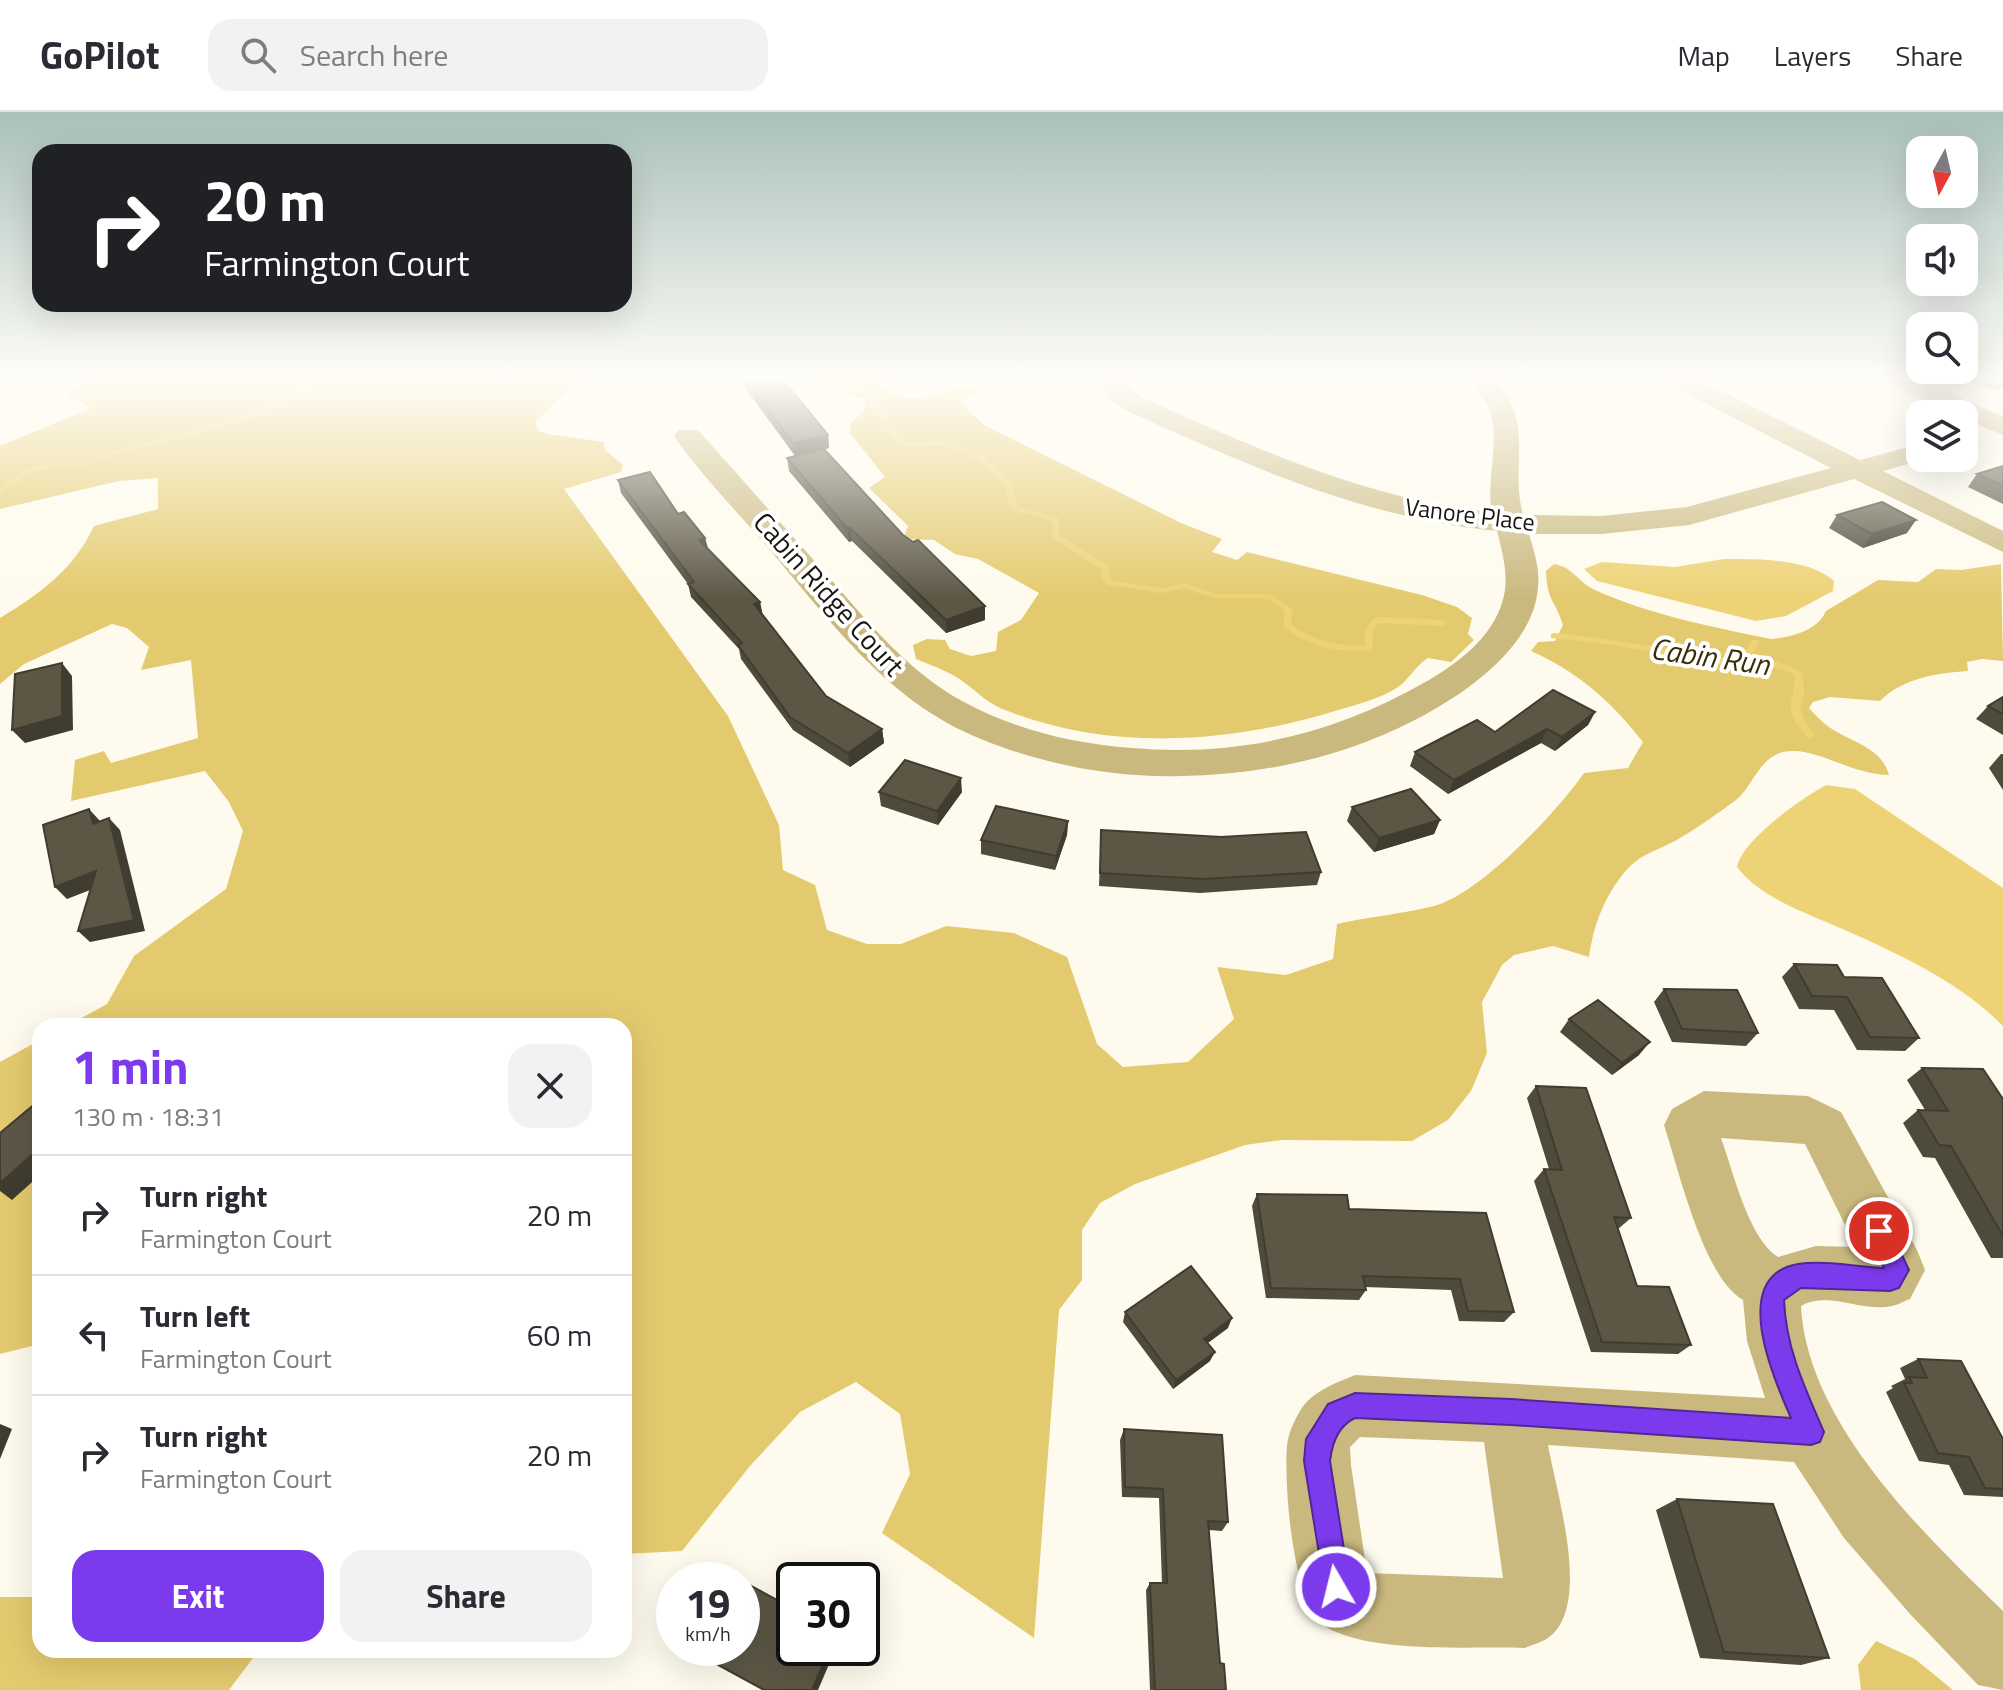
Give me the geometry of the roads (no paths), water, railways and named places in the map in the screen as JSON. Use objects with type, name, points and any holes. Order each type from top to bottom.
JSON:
[{"type":"street","name":"Cabin Ridge Court","points":[[701,451],[889,667],[950,710],[996,732],[1064,752],[1148,763],[1226,762],[1321,744],[1376,722],[1441,689],[1482,659],[1511,622],[1520,601],[1523,573],[1504,495],[1508,451]]},
{"type":"street","name":"Vanore Place","points":[[1241,451],[1293,473],[1422,513],[1563,526],[1651,522],[1689,516],[1906,456]]},
{"type":"street","points":[[1820,451],[2003,543]]},
{"type":"street","points":[[1778,1288],[1772,1297],[1773,1324],[1782,1362],[1811,1432],[1885,1535],[1923,1581],[2003,1660]]},
{"type":"street","points":[[1511,1412],[1811,1432]]},
{"type":"waterway","points":[[0,491],[30,470],[53,465],[83,465],[123,451]]},
{"type":"waterway","name":"Cabin Run","points":[[964,451],[982,458],[1009,484],[1013,507],[1056,520],[1055,536],[1107,569],[1105,577],[1111,583],[1162,591],[1184,585],[1216,597],[1273,598],[1289,610],[1287,625],[1294,630],[1326,644],[1350,648],[1369,647],[1370,628],[1377,620],[1444,623]]},
{"type":"waterway","name":"Cabin Run","points":[[1554,636],[1788,668],[1798,674],[1800,684],[1795,707],[1810,735]]},
{"type":"waterway","points":[[1745,660],[1755,642]]}]
